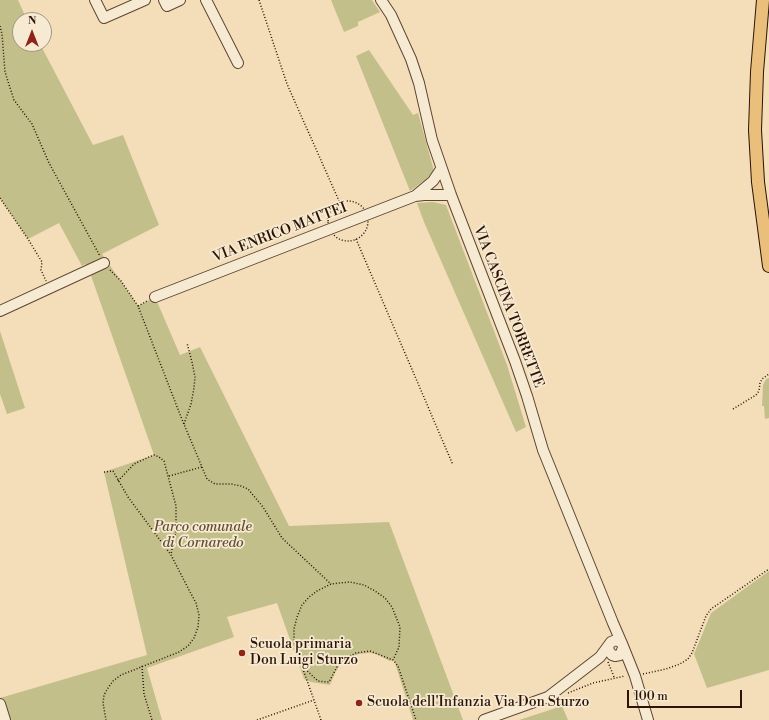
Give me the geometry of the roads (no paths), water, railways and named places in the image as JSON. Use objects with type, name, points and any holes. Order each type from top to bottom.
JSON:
[{"type":"main road","points":[[763,0],[756,84],[755,130],[758,182],[769,266]]},
{"type":"street","points":[[95,0],[104,18],[145,0]]},
{"type":"street","points":[[164,0],[167,6],[180,0]]},
{"type":"street","points":[[206,0],[238,63]]},
{"type":"street","name":"VIA CASCINA TORRETTE","points":[[381,0],[391,15],[419,83],[432,140],[441,169],[515,361],[543,450],[613,623],[615,648]]},
{"type":"street","name":"VIA ENRICO MATTEI","points":[[414,196],[433,181],[441,169]]},
{"type":"street","name":"VIA ENRICO MATTEI","points":[[155,297],[414,196],[451,196]]},
{"type":"street","points":[[0,311],[104,263]]},
{"type":"street","points":[[484,720],[548,697],[600,657],[615,648],[630,664],[648,720]]},
{"type":"street","points":[[0,704],[5,720]]},
{"type":"place","name":"Scuola primaria Don Luigi Sturzo","points":[[242,653]]},
{"type":"place","name":"Scuola dell'Infanzia Via Don Sturzo","points":[[359,703]]},
{"type":"park label","name":"Parco comunale di Cornaredo","points":[[203,536]]}]
